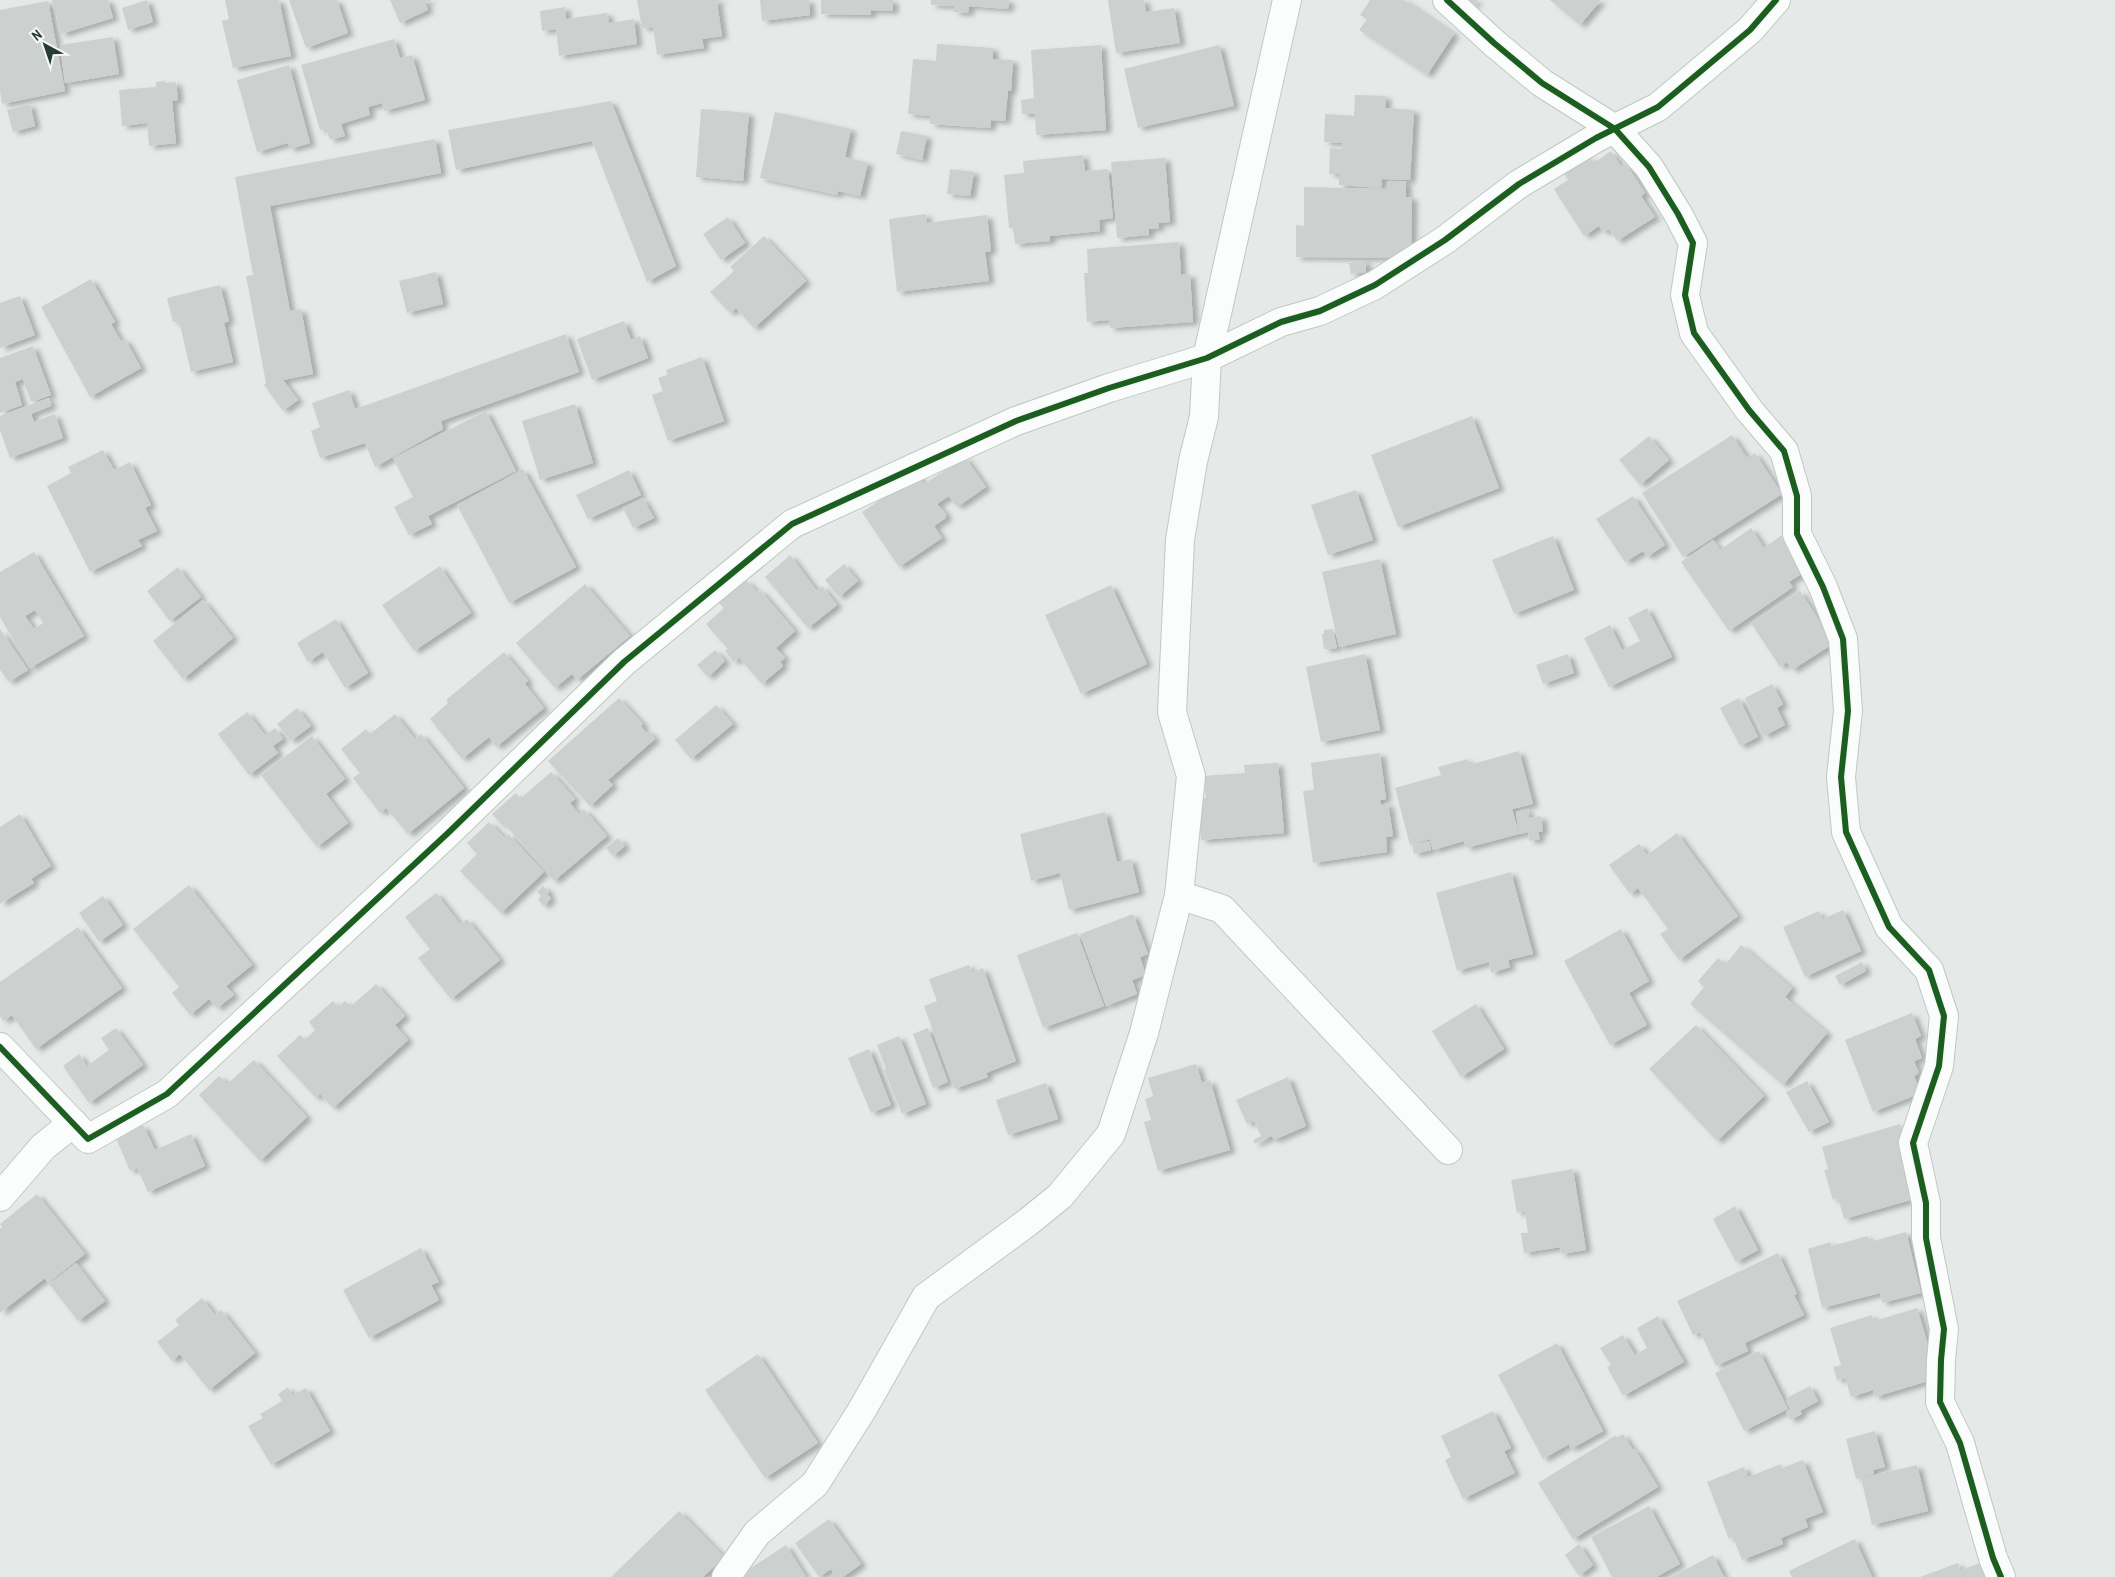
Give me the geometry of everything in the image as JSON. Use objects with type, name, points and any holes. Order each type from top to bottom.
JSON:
[{"type":"street","points":[[726,1577],[757,1533],[815,1484],[862,1410],[926,1297],[1028,1222],[1060,1196],[1111,1134],[1144,1033],[1179,896],[1192,776],[1172,712],[1180,540],[1193,461],[1204,417],[1207,358],[1287,0]]},
{"type":"street","points":[[1447,0],[1542,83],[1615,129],[1649,166],[1693,243],[1685,295],[1694,333],[1749,410],[1784,451],[1797,496],[1797,534],[1823,587],[1843,639],[1848,711],[1841,777],[1846,832],[1889,926],[1929,970],[1944,1016],[1939,1066],[1913,1143],[1926,1203],[1926,1238],[1944,1329],[1940,1402],[1960,1443],[1992,1558],[2001,1577]]},
{"type":"street","points":[[0,1047],[88,1139],[167,1094],[448,833],[624,662],[792,524],[1016,421],[1109,388],[1207,358],[1281,322],[1320,311],[1375,285],[1445,240],[1519,184],[1596,138],[1658,107],[1750,30],[1776,0]]},
{"type":"street","points":[[1179,896],[1222,909],[1448,1150]]},
{"type":"street","points":[[0,1197],[43,1147],[73,1123]]},
{"type":"building","points":[[52,0],[108,0],[113,18],[61,34]]},
{"type":"building","points":[[147,0],[153,22],[128,30],[122,8]]},
{"type":"building","points":[[225,0],[279,0],[291,56],[233,68],[222,21],[229,19]]},
{"type":"building","points":[[289,0],[337,0],[348,33],[306,48]]},
{"type":"building","points":[[390,0],[432,0],[425,3],[428,10],[400,23]]},
{"type":"building","points":[[637,0],[723,0],[717,2],[722,36],[702,39],[704,48],[657,55],[653,27],[642,28]]},
{"type":"building","points":[[760,0],[809,0],[810,15],[762,21]]},
{"type":"building","points":[[821,0],[893,0],[893,11],[871,10],[871,15],[821,14]]},
{"type":"building","points":[[931,0],[1009,0],[1008,9],[969,6],[968,13],[954,12],[954,6],[931,5]]},
{"type":"building","points":[[1108,0],[1144,0],[1146,12],[1174,8],[1180,43],[1116,53]]},
{"type":"building","points":[[1370,0],[1404,0],[1454,34],[1427,75],[1359,30],[1367,19],[1360,15]]},
{"type":"building","points":[[1467,0],[1478,0],[1472,6]]},
{"type":"building","points":[[1550,0],[1601,0],[1580,25]]},
{"type":"building","points":[[48,1],[65,91],[2,104],[0,91],[0,10]]},
{"type":"building","points":[[565,7],[566,19],[607,13],[609,23],[634,19],[637,44],[559,56],[556,29],[542,31],[540,11]]},
{"type":"building","points":[[113,37],[119,74],[65,83],[60,45]]},
{"type":"building","points":[[394,39],[400,58],[412,55],[425,100],[384,111],[382,103],[368,107],[370,115],[341,124],[345,136],[330,140],[326,128],[320,130],[301,65]]},
{"type":"building","points":[[937,44],[993,48],[993,59],[1013,60],[1011,91],[1008,91],[1005,121],[991,120],[990,128],[930,124],[931,116],[908,114],[913,59],[936,61]]},
{"type":"building","points":[[1101,45],[1106,130],[1036,135],[1035,114],[1022,114],[1021,100],[1034,98],[1031,50]]},
{"type":"building","points":[[1219,45],[1234,106],[1138,128],[1124,69]]},
{"type":"building","points":[[289,65],[310,143],[290,149],[288,143],[257,152],[237,80]]},
{"type":"building","points":[[165,81],[165,83],[176,82],[178,100],[172,101],[176,143],[149,146],[147,123],[122,126],[119,90],[156,87],[156,82]]},
{"type":"building","points":[[1355,95],[1386,96],[1385,108],[1414,110],[1410,180],[1382,179],[1381,188],[1339,185],[1339,174],[1329,174],[1330,148],[1342,149],[1342,143],[1324,142],[1325,114],[1354,116]]},
{"type":"building","points":[[611,101],[676,266],[647,282],[592,141],[456,170],[448,130]]},
{"type":"building","points":[[30,104],[35,126],[13,132],[7,110]]},
{"type":"building","points":[[701,109],[749,113],[743,181],[696,177]]},
{"type":"building","points":[[775,112],[851,129],[845,157],[868,163],[860,196],[838,191],[837,195],[760,178]]},
{"type":"building","points":[[901,131],[927,136],[922,160],[896,154]]},
{"type":"building","points":[[435,139],[441,173],[270,206],[290,311],[301,309],[313,374],[283,380],[298,400],[283,411],[264,385],[266,383],[246,276],[253,275],[235,177]]},
{"type":"building","points":[[1611,151],[1621,166],[1626,164],[1645,193],[1641,196],[1655,217],[1617,241],[1609,229],[1603,232],[1599,226],[1584,236],[1554,189],[1568,180],[1564,174],[1590,157],[1594,163]]},
{"type":"building","points":[[1083,155],[1085,171],[1108,169],[1113,218],[1099,220],[1100,231],[1050,236],[1050,241],[1015,244],[1013,228],[1009,228],[1004,175],[1024,173],[1023,161]]},
{"type":"building","points":[[1165,158],[1170,222],[1158,223],[1159,228],[1149,229],[1149,235],[1117,238],[1111,162]]},
{"type":"building","points":[[950,169],[974,172],[970,196],[947,194]]},
{"type":"building","points":[[1388,181],[1406,181],[1406,197],[1412,197],[1411,258],[1296,257],[1296,225],[1304,226],[1304,187],[1387,189]]},
{"type":"building","points":[[926,214],[927,223],[987,215],[991,251],[985,252],[989,281],[897,292],[889,219]]},
{"type":"building","points":[[728,217],[745,243],[721,260],[703,234]]},
{"type":"building","points":[[764,236],[806,281],[754,328],[736,308],[730,313],[710,292],[734,271],[730,267]]},
{"type":"building","points":[[1179,242],[1181,275],[1190,274],[1193,322],[1110,328],[1109,320],[1087,322],[1084,273],[1088,273],[1087,249]]},
{"type":"building","points":[[1366,261],[1366,272],[1351,274],[1349,263]]},
{"type":"building","points":[[436,272],[443,304],[407,313],[399,281]]},
{"type":"building","points":[[91,279],[115,322],[111,324],[121,341],[125,339],[141,368],[90,397],[41,307]]},
{"type":"building","points":[[220,285],[229,321],[224,323],[233,362],[191,372],[179,321],[173,322],[167,298]]},
{"type":"building","points":[[20,296],[35,335],[0,348],[0,303]]},
{"type":"building","points":[[624,321],[631,340],[640,336],[648,358],[592,380],[577,339]]},
{"type":"building","points":[[566,334],[579,372],[441,421],[443,429],[375,467],[365,443],[320,458],[311,431],[320,427],[312,403],[349,390],[355,409]]},
{"type":"building","points":[[33,346],[51,395],[31,402],[23,379],[15,382],[22,405],[0,413],[0,358]]},
{"type":"building","points":[[702,357],[724,421],[668,441],[652,395],[663,391],[658,378],[667,375],[666,370]]},
{"type":"building","points":[[49,398],[51,406],[31,414],[34,422],[55,414],[63,438],[10,458],[0,430],[0,416]]},
{"type":"building","points":[[575,404],[593,463],[540,480],[522,421]]},
{"type":"building","points":[[486,411],[516,471],[428,516],[432,524],[409,535],[394,507],[413,497],[393,458]]},
{"type":"building","points":[[1472,416],[1499,488],[1398,527],[1371,455]]},
{"type":"building","points":[[1732,435],[1747,458],[1755,453],[1782,494],[1683,557],[1642,493]]},
{"type":"building","points":[[1649,436],[1669,460],[1640,485],[1619,460]]},
{"type":"building","points":[[103,450],[114,470],[130,462],[151,505],[145,508],[157,531],[138,540],[142,546],[90,572],[47,486],[71,473],[68,467]]},
{"type":"building","points":[[965,457],[986,487],[960,505],[956,506],[949,496],[937,504],[947,515],[945,516],[946,518],[934,526],[942,538],[899,567],[862,512],[918,475],[924,484]]},
{"type":"building","points":[[523,469],[576,567],[509,603],[457,505]]},
{"type":"building","points":[[629,470],[641,495],[588,519],[576,495]]},
{"type":"building","points":[[1356,490],[1373,540],[1328,555],[1311,505]]},
{"type":"building","points":[[1633,496],[1665,545],[1647,557],[1643,551],[1625,562],[1596,519]]},
{"type":"building","points":[[643,498],[654,518],[633,528],[623,508]]},
{"type":"building","points":[[1751,528],[1764,548],[1782,535],[1806,571],[1789,582],[1793,587],[1729,631],[1681,562],[1713,540],[1720,550]]},
{"type":"building","points":[[1553,536],[1574,590],[1514,614],[1492,560]]},
{"type":"building","points":[[34,552],[84,636],[30,668],[0,617],[0,572]],"holes":[[[35,610],[43,623],[34,629],[25,616]]]},
{"type":"building","points":[[790,555],[817,591],[822,586],[837,605],[808,628],[765,577]]},
{"type":"building","points":[[1380,559],[1396,634],[1339,647],[1322,572]]},
{"type":"building","points":[[844,564],[858,581],[839,597],[825,580]]},
{"type":"building","points":[[440,566],[471,613],[414,651],[382,605]]},
{"type":"building","points":[[178,567],[201,597],[170,621],[147,591]]},
{"type":"building","points":[[746,580],[757,592],[760,590],[795,631],[776,648],[785,658],[780,662],[783,666],[762,684],[739,658],[734,662],[725,651],[728,649],[706,624],[724,608],[719,603]]},
{"type":"building","points":[[585,584],[630,636],[577,680],[572,674],[555,688],[516,643]]},
{"type":"building","points":[[1111,585],[1147,664],[1081,694],[1045,615]]},
{"type":"building","points":[[1800,591],[1834,643],[1792,670],[1787,662],[1780,667],[1751,623]]},
{"type":"building","points":[[203,600],[233,638],[183,679],[153,641]]},
{"type":"building","points":[[1647,608],[1672,657],[1609,687],[1584,638],[1610,625],[1622,650],[1640,641],[1628,618]]},
{"type":"building","points":[[336,619],[368,673],[345,688],[323,652],[308,662],[297,643]]},
{"type":"building","points":[[0,629],[28,670],[9,682],[0,670]]},
{"type":"building","points":[[1333,629],[1337,648],[1324,649],[1322,634],[1324,634],[1324,630]]},
{"type":"building","points":[[715,650],[725,661],[708,677],[697,665]]},
{"type":"building","points":[[504,652],[528,681],[525,684],[544,708],[496,747],[489,737],[462,759],[430,719],[448,703],[446,700]]},
{"type":"building","points":[[1365,654],[1380,730],[1321,742],[1306,667]]},
{"type":"building","points":[[1568,654],[1574,673],[1543,684],[1536,665]]},
{"type":"building","points":[[1772,684],[1783,704],[1777,708],[1785,725],[1764,736],[1745,698]]},
{"type":"building","points":[[619,698],[643,724],[641,726],[646,733],[648,731],[655,739],[608,780],[613,785],[590,806],[548,761]]},
{"type":"building","points":[[1739,698],[1758,737],[1740,746],[1720,708]]},
{"type":"building","points":[[716,705],[733,724],[691,759],[675,740]]},
{"type":"building","points":[[297,708],[311,726],[291,741],[277,724]]},
{"type":"building","points":[[247,712],[265,735],[275,728],[283,739],[273,746],[278,753],[249,775],[218,734]]},
{"type":"building","points":[[395,714],[415,739],[421,734],[464,788],[408,834],[386,808],[380,813],[353,778],[360,773],[341,749],[366,729],[370,734]]},
{"type":"building","points":[[312,736],[345,779],[326,794],[348,823],[317,847],[261,775]]},
{"type":"building","points":[[1519,751],[1533,804],[1512,809],[1519,834],[1466,848],[1464,841],[1433,850],[1430,839],[1410,845],[1395,788],[1441,775],[1438,767],[1468,759],[1469,765]]},
{"type":"building","points":[[1380,753],[1386,799],[1380,800],[1381,805],[1388,803],[1393,836],[1386,837],[1387,852],[1313,863],[1303,791],[1314,790],[1311,763]]},
{"type":"building","points":[[1278,763],[1284,833],[1201,840],[1198,799],[1206,798],[1203,776],[1245,773],[1244,765]]},
{"type":"building","points":[[551,772],[575,799],[570,803],[579,814],[584,809],[607,836],[554,881],[505,824],[503,826],[492,814],[516,793],[520,799]]},
{"type":"building","points":[[1528,809],[1529,818],[1541,816],[1543,831],[1538,832],[1540,839],[1529,841],[1528,832],[1519,834],[1516,812]]},
{"type":"building","points":[[1105,812],[1117,862],[1131,859],[1139,892],[1069,910],[1060,873],[1031,881],[1020,834]]},
{"type":"building","points":[[20,814],[51,866],[31,879],[34,883],[0,904],[0,827]]},
{"type":"building","points":[[489,822],[505,838],[508,834],[544,872],[501,913],[460,871],[477,854],[467,843]]},
{"type":"building","points":[[1677,833],[1738,916],[1679,960],[1660,934],[1668,929],[1638,888],[1630,894],[1609,865],[1639,844],[1647,855]]},
{"type":"building","points":[[618,838],[625,846],[613,856],[606,848]]},
{"type":"building","points":[[1429,841],[1431,850],[1414,854],[1412,845]]},
{"type":"building","points":[[1511,872],[1533,954],[1508,960],[1510,967],[1491,973],[1489,962],[1457,971],[1436,893]]},
{"type":"building","points":[[189,885],[252,965],[226,986],[234,995],[217,1008],[209,999],[190,1015],[172,993],[179,987],[133,929]]},
{"type":"building","points":[[543,886],[549,892],[547,894],[551,898],[544,906],[538,900],[541,896],[537,892]]},
{"type":"building","points":[[436,893],[460,924],[467,919],[500,960],[451,999],[418,958],[430,949],[405,917]]},
{"type":"building","points":[[103,896],[123,925],[99,942],[79,913]]},
{"type":"building","points":[[1843,910],[1861,951],[1805,977],[1783,927],[1819,911],[1822,919]]},
{"type":"building","points":[[1133,914],[1148,954],[1140,957],[1146,975],[1132,980],[1137,994],[1106,1006],[1080,934]]},
{"type":"building","points":[[78,927],[122,988],[36,1049],[12,1015],[3,1021],[0,1016],[0,982]]},
{"type":"building","points":[[1621,929],[1649,981],[1629,993],[1647,1025],[1610,1045],[1564,961]]},
{"type":"building","points":[[1077,933],[1104,1006],[1043,1028],[1017,955]]},
{"type":"building","points":[[1741,945],[1792,988],[1785,997],[1827,1033],[1783,1085],[1690,1004],[1704,987],[1698,981],[1718,958],[1726,964]]},
{"type":"building","points":[[1862,962],[1866,971],[1840,985],[1835,976]]},
{"type":"building","points":[[969,965],[972,972],[983,968],[1016,1061],[986,1073],[988,1077],[954,1089],[924,1006],[937,1001],[929,979]]},
{"type":"building","points":[[376,984],[405,1016],[395,1025],[408,1040],[333,1108],[320,1094],[316,1098],[277,1056],[300,1035],[305,1040],[315,1030],[309,1022],[333,1001],[338,1007],[345,1001],[351,1006]]},
{"type":"building","points":[[1476,1004],[1504,1049],[1461,1077],[1432,1031]]},
{"type":"building","points":[[1912,1013],[1921,1036],[1915,1039],[1922,1058],[1914,1061],[1919,1073],[1914,1076],[1921,1093],[1873,1112],[1845,1040]]},
{"type":"building","points":[[1696,1025],[1764,1096],[1717,1141],[1649,1069]]},
{"type":"building","points":[[116,1028],[143,1065],[89,1103],[63,1066],[79,1054],[87,1066],[109,1050],[101,1038]]},
{"type":"building","points":[[928,1028],[948,1082],[933,1088],[913,1034]]},
{"type":"building","points":[[899,1036],[926,1104],[902,1114],[884,1070],[886,1069],[877,1045]]},
{"type":"building","points":[[869,1049],[891,1105],[871,1113],[848,1058]]},
{"type":"building","points":[[254,1060],[307,1117],[260,1161],[199,1095],[219,1076],[227,1084]]},
{"type":"building","points":[[1196,1064],[1202,1083],[1210,1080],[1230,1150],[1158,1171],[1144,1122],[1151,1120],[1145,1099],[1153,1096],[1148,1078]]},
{"type":"building","points":[[1288,1077],[1306,1126],[1274,1140],[1272,1136],[1255,1144],[1253,1140],[1261,1136],[1254,1121],[1247,1124],[1236,1100]]},
{"type":"building","points":[[1807,1081],[1829,1122],[1809,1132],[1786,1092]]},
{"type":"building","points":[[1046,1083],[1058,1119],[1008,1135],[996,1100]]},
{"type":"building","points":[[1900,1124],[1921,1197],[1844,1219],[1838,1198],[1833,1200],[1824,1170],[1828,1169],[1822,1147]]},
{"type":"building","points":[[143,1125],[155,1150],[191,1134],[205,1166],[148,1192],[137,1168],[130,1171],[116,1138]]},
{"type":"building","points":[[1573,1169],[1586,1250],[1561,1254],[1560,1247],[1524,1253],[1521,1233],[1528,1233],[1525,1211],[1517,1213],[1511,1180]]},
{"type":"building","points":[[37,1194],[85,1254],[48,1283],[45,1278],[0,1313],[0,1229],[2,1227],[0,1224]]},
{"type":"building","points":[[1735,1206],[1758,1250],[1736,1262],[1713,1219]]},
{"type":"building","points":[[1906,1232],[1921,1293],[1882,1303],[1880,1293],[1822,1308],[1808,1249],[1830,1242],[1831,1246],[1868,1236],[1869,1242]]},
{"type":"building","points":[[421,1248],[439,1282],[431,1285],[439,1300],[369,1338],[343,1290]]},
{"type":"building","points":[[1778,1253],[1797,1294],[1794,1295],[1804,1315],[1745,1343],[1748,1351],[1716,1366],[1700,1332],[1693,1335],[1677,1301]]},
{"type":"building","points":[[76,1263],[105,1301],[78,1321],[49,1284]]},
{"type":"building","points":[[202,1298],[215,1315],[221,1310],[255,1353],[209,1390],[180,1354],[172,1361],[157,1342],[179,1325],[175,1320]]},
{"type":"building","points":[[1917,1308],[1938,1378],[1875,1397],[1873,1390],[1851,1397],[1845,1378],[1837,1380],[1833,1367],[1841,1365],[1830,1328],[1872,1315],[1874,1321]]},
{"type":"building","points":[[1658,1316],[1684,1362],[1623,1396],[1607,1367],[1611,1365],[1600,1348],[1623,1335],[1635,1355],[1647,1348],[1637,1328]]},
{"type":"building","points":[[1557,1343],[1603,1431],[1571,1449],[1569,1444],[1543,1459],[1498,1375]]},
{"type":"building","points":[[1759,1351],[1788,1409],[1744,1431],[1715,1373]]},
{"type":"building","points":[[758,1354],[818,1443],[765,1478],[705,1390]]},
{"type":"building","points":[[1810,1386],[1818,1401],[1800,1411],[1802,1414],[1790,1420],[1786,1412],[1790,1409],[1786,1401],[1790,1396]]},
{"type":"building","points":[[288,1387],[292,1395],[306,1388],[330,1431],[271,1465],[248,1426],[263,1418],[260,1414],[282,1401],[278,1394]]},
{"type":"building","points":[[1493,1411],[1511,1448],[1504,1451],[1515,1473],[1463,1499],[1445,1460],[1451,1457],[1441,1436]]},
{"type":"building","points":[[1875,1431],[1885,1467],[1873,1470],[1874,1474],[1856,1479],[1846,1439]]},
{"type":"building","points":[[1623,1434],[1633,1450],[1635,1449],[1658,1487],[1573,1539],[1538,1483],[1616,1435],[1617,1438]]},
{"type":"building","points":[[1803,1460],[1823,1512],[1805,1519],[1808,1527],[1781,1538],[1783,1544],[1742,1560],[1733,1537],[1729,1539],[1707,1482],[1744,1467],[1748,1477],[1781,1464],[1782,1468]]},
{"type":"building","points":[[1917,1465],[1928,1511],[1872,1525],[1861,1478]]},
{"type":"building","points":[[1649,1506],[1680,1564],[1656,1577],[1612,1577],[1591,1537]]},
{"type":"building","points":[[679,1511],[724,1557],[703,1577],[611,1577]]},
{"type":"building","points":[[829,1519],[861,1564],[843,1577],[830,1577],[834,1574],[831,1569],[819,1577],[795,1543]]},
{"type":"building","points":[[1855,1539],[1872,1577],[1792,1577],[1789,1571]]},
{"type":"building","points":[[1579,1544],[1593,1565],[1579,1576],[1565,1555]]},
{"type":"building","points":[[786,1545],[806,1577],[737,1577]]},
{"type":"building","points":[[1713,1555],[1724,1577],[1671,1577]]},
{"type":"building","points":[[1958,1563],[1963,1577],[1920,1577]]},
{"type":"building","points":[[1980,1563],[1985,1577],[1964,1577],[1961,1570]]},
{"type":"cycle path","points":[[1447,0],[1542,83],[1615,129],[1649,167],[1678,214],[1693,243],[1685,295],[1694,333],[1749,410],[1784,451],[1797,496],[1797,534],[1823,587],[1843,639],[1848,711],[1841,777],[1846,832],[1889,927],[1929,970],[1944,1016],[1939,1066],[1913,1143],[1926,1203],[1926,1238],[1944,1329],[1940,1402],[1960,1443],[1993,1558],[2001,1577]]},
{"type":"cycle path","points":[[0,1047],[88,1139],[167,1094],[448,833],[624,662],[792,524],[1016,421],[1109,388],[1207,358],[1281,322],[1320,311],[1375,285],[1445,240],[1519,184],[1596,138],[1658,107],[1750,30],[1776,0]]}]
